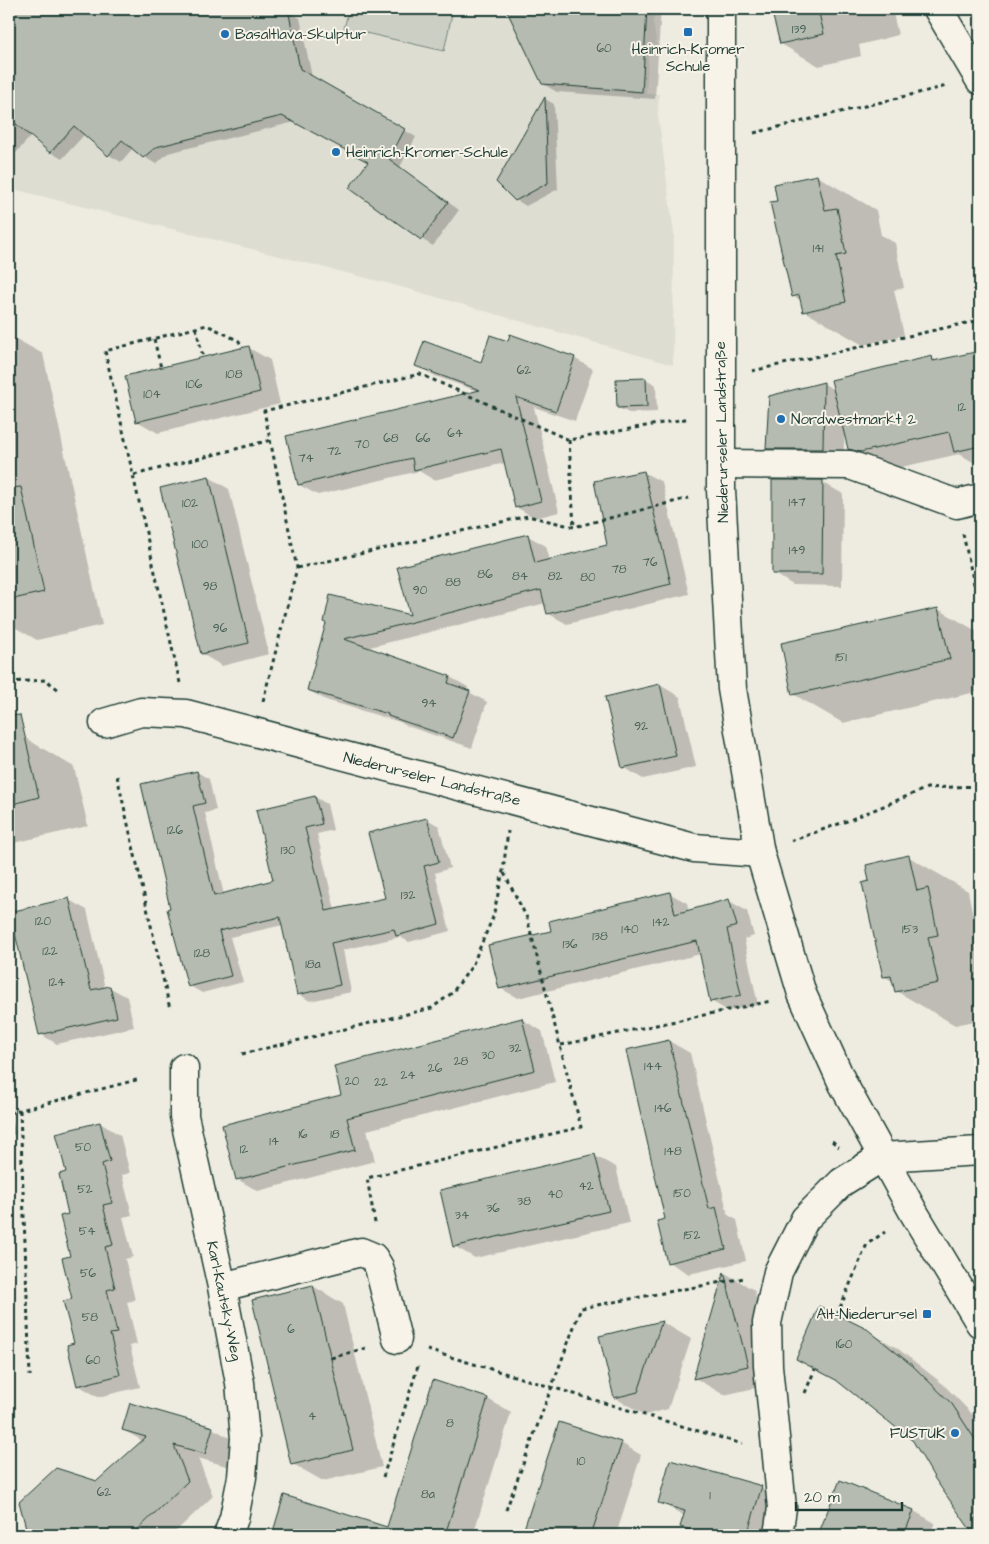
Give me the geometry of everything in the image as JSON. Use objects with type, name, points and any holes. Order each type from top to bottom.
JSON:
[{"type":"street","name":"Niederurseler Landstraße","points":[[721,9],[721,490],[732,689],[760,853],[802,994],[843,1084],[882,1157],[980,1323]]},
{"type":"street","points":[[938,9],[980,80]]},
{"type":"street","points":[[721,464],[850,465],[957,504],[980,498]]},
{"type":"street","name":"Niederurseler Landstraße","points":[[104,723],[141,712],[186,714],[694,848],[760,853]]},
{"type":"street","name":"Karl-Kautsky-Weg","points":[[184,1068],[184,1116],[222,1287],[240,1382],[245,1438],[242,1477],[234,1518],[228,1535]]},
{"type":"street","points":[[778,1535],[782,1508],[768,1366],[767,1323],[778,1272],[805,1219],[842,1182],[882,1157],[980,1151]]},
{"type":"street","points":[[222,1287],[361,1252],[373,1257],[379,1267],[397,1340]]},
{"type":"path","points":[[753,133],[950,85]]},
{"type":"path","points":[[743,374],[980,320]]},
{"type":"path","points":[[182,691],[105,351],[207,325],[239,341],[242,348]]},
{"type":"path","points":[[196,328],[203,357]]},
{"type":"path","points":[[154,339],[161,368]]},
{"type":"path","points":[[262,702],[297,568],[264,412],[420,374],[569,440],[693,417]]},
{"type":"path","points":[[134,475],[271,440]]},
{"type":"path","points":[[569,440],[574,527]]},
{"type":"path","points":[[297,568],[528,516],[574,527],[694,497]]},
{"type":"path","points":[[962,527],[980,611]]},
{"type":"path","points":[[9,682],[46,680],[59,690]]},
{"type":"path","points":[[117,776],[170,1009]]},
{"type":"path","points":[[786,843],[848,821],[927,788],[980,786]]},
{"type":"path","points":[[242,1054],[432,1008],[452,994],[472,966],[493,917],[503,871],[509,829]]},
{"type":"path","points":[[376,1228],[367,1178],[581,1128],[527,918],[503,871]]},
{"type":"path","points":[[561,1045],[776,1000]]},
{"type":"path","points":[[9,1113],[140,1079]]},
{"type":"path","points":[[20,1110],[30,1376]]},
{"type":"path","points":[[837,1315],[867,1244],[885,1232]]},
{"type":"path","points":[[506,1510],[581,1308],[745,1278]]},
{"type":"path","points":[[331,1358],[397,1340],[746,1445]]},
{"type":"path","points":[[383,1477],[424,1348]]},
{"type":"path","points":[[804,1395],[815,1369]]},
{"type":"shaded area","name":"Heinrich-Kromer-Schule","points":[[9,9],[655,9],[653,22],[657,45],[649,44],[646,94],[659,94],[658,115],[674,234],[673,365],[398,286],[9,188]]},
{"type":"shaded area","points":[[349,9],[453,9],[444,51],[344,28]]},
{"type":"building","points":[[9,9],[288,9],[300,69],[405,129],[389,159],[448,202],[421,240],[349,188],[368,162],[282,116],[156,147],[143,158],[122,140],[108,156],[74,126],[50,153],[9,118]]},
{"type":"building","points":[[506,9],[647,9],[642,92],[542,84]]},
{"type":"building","points":[[771,9],[818,9],[824,34],[780,44]]},
{"type":"building","points":[[545,97],[548,183],[515,201],[496,182]]},
{"type":"building","points":[[817,175],[825,210],[837,208],[846,254],[836,256],[846,302],[803,312],[799,295],[792,297],[770,202],[777,201],[774,184]]},
{"type":"building","points":[[510,334],[575,357],[556,411],[516,397],[541,501],[515,508],[501,449],[414,470],[412,458],[298,485],[286,436],[480,390],[415,366],[424,341],[481,362],[490,335],[508,341]]},
{"type":"building","points":[[249,346],[260,392],[136,422],[125,376]]},
{"type":"building","points":[[980,351],[980,446],[954,452],[949,432],[861,452],[848,449],[831,380],[932,356],[933,361]]},
{"type":"building","points":[[646,378],[647,407],[617,408],[616,379]]},
{"type":"building","points":[[824,382],[823,449],[766,449],[769,396]]},
{"type":"building","points":[[644,471],[671,584],[547,614],[541,590],[344,639],[450,676],[448,683],[470,691],[453,738],[388,716],[388,714],[307,690],[326,623],[324,622],[330,595],[410,615],[397,567],[528,534],[535,563],[607,545],[594,481]]},
{"type":"building","points":[[209,476],[249,643],[201,654],[160,488]]},
{"type":"building","points":[[772,480],[823,480],[822,574],[772,574]]},
{"type":"building","points":[[21,487],[44,592],[9,600],[9,488]]},
{"type":"building","points":[[938,608],[950,659],[792,695],[781,643]]},
{"type":"building","points":[[660,684],[676,756],[622,768],[605,697]]},
{"type":"building","points":[[20,715],[39,797],[9,805],[9,716]]},
{"type":"building","points":[[197,771],[205,803],[193,806],[214,896],[273,880],[256,810],[315,796],[322,824],[305,828],[326,911],[385,898],[368,833],[427,818],[439,862],[424,866],[439,924],[396,936],[394,929],[331,943],[340,985],[297,995],[280,917],[219,931],[231,976],[188,987],[167,909],[170,908],[141,784]]},
{"type":"building","points":[[909,855],[917,891],[928,888],[938,935],[928,937],[938,983],[895,992],[891,976],[883,977],[862,883],[869,881],[866,865]]},
{"type":"building","points":[[670,892],[675,914],[729,899],[737,926],[727,929],[741,995],[710,1002],[697,941],[499,989],[488,945],[551,931],[549,921]]},
{"type":"building","points":[[69,898],[91,990],[110,986],[117,1017],[39,1035],[10,912]]},
{"type":"building","points":[[522,1018],[535,1070],[347,1118],[355,1150],[236,1180],[222,1125],[341,1095],[334,1066]]},
{"type":"building","points":[[669,1040],[709,1209],[716,1207],[726,1249],[667,1263],[657,1221],[665,1219],[626,1050]]},
{"type":"building","points":[[100,1122],[110,1161],[102,1164],[112,1203],[103,1205],[113,1245],[105,1247],[115,1288],[107,1290],[117,1333],[110,1334],[120,1375],[77,1386],[67,1345],[74,1343],[63,1301],[72,1299],[62,1258],[70,1256],[60,1216],[68,1214],[59,1174],[66,1172],[56,1133]]},
{"type":"building","points":[[595,1154],[609,1211],[453,1247],[440,1190]]},
{"type":"building","points":[[724,1272],[748,1366],[693,1379]]},
{"type":"building","points":[[313,1285],[353,1450],[291,1465],[252,1300]]},
{"type":"building","points":[[819,1306],[867,1329],[913,1366],[952,1404],[980,1447],[980,1535],[974,1535],[935,1479],[913,1441],[836,1380],[796,1359]]},
{"type":"building","points":[[662,1321],[638,1392],[614,1398],[599,1336]]},
{"type":"building","points":[[433,1380],[488,1398],[445,1535],[272,1535],[284,1495],[387,1527]]},
{"type":"building","points":[[130,1403],[213,1427],[205,1454],[174,1445],[188,1481],[132,1535],[28,1535],[19,1502],[56,1468],[97,1481],[146,1437],[122,1430]]},
{"type":"building","points":[[559,1422],[621,1442],[621,1445],[591,1535],[522,1535]]},
{"type":"building","points":[[670,1460],[762,1486],[747,1535],[696,1535],[697,1532],[680,1527],[685,1511],[658,1503]]},
{"type":"building","points":[[840,1480],[914,1510],[904,1535],[818,1535]]},
{"type":"place","name":"Heinrich-Kromer Schule","points":[[688,32]]},
{"type":"place","name":"Basaltlava-Skulptur","points":[[225,34]]},
{"type":"place","name":"Heinrich-Kromer-Schule","points":[[336,152]]},
{"type":"place","name":"Nordwestmarkt 2","points":[[781,419]]},
{"type":"place","name":"Alt-Niederursel","points":[[927,1314]]},
{"type":"place","name":"FUSTUK","points":[[955,1433]]}]
